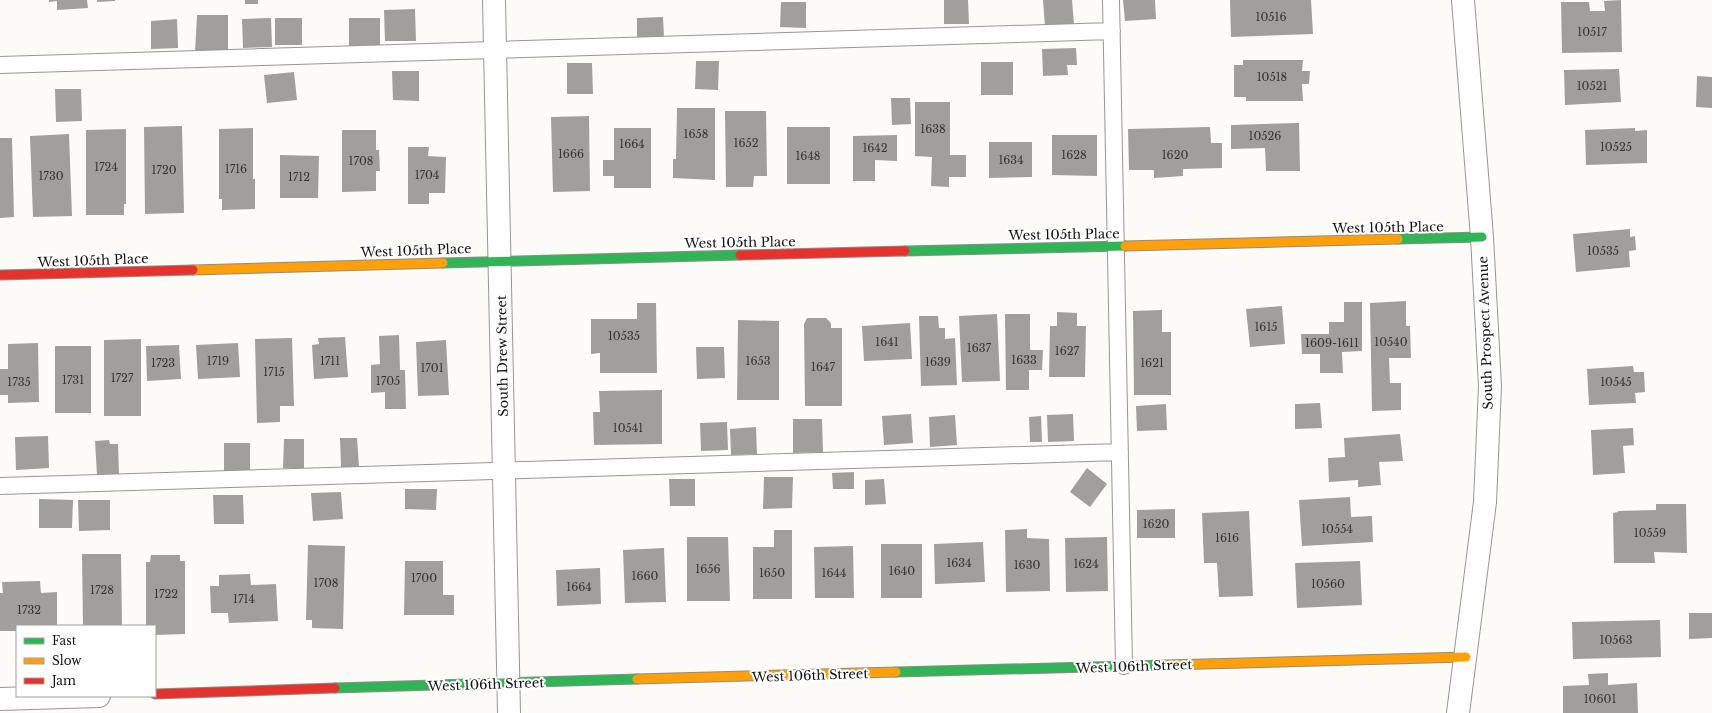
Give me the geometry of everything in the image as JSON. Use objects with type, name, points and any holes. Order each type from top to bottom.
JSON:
[{"type":"street","name":"South Drew Street","points":[[494,0],[509,713]]},
{"type":"street","name":"South Prospect Avenue","points":[[1458,713],[1485,502],[1490,386],[1482,237],[1463,0]]},
{"type":"street","name":"West 105th Place","points":[[0,275],[1482,237]]},
{"type":"street","name":"West 106th Street","points":[[156,694],[1466,657]]},
{"type":"street","points":[[0,699],[66,697]]},
{"type":"lane","points":[[1111,0],[1124,666]]},
{"type":"lane","points":[[0,65],[1112,31]]},
{"type":"lane","points":[[0,486],[504,472],[1120,452]]},
{"type":"building","points":[[49,0],[87,0],[88,8],[57,10],[57,1],[49,2]]},
{"type":"building","points":[[97,0],[115,0],[115,1],[97,2]]},
{"type":"building","points":[[245,0],[258,0],[258,4],[245,4]]},
{"type":"building","points":[[944,0],[968,0],[969,24],[944,24]]},
{"type":"building","points":[[1043,0],[1072,0],[1074,24],[1045,26]]},
{"type":"building","points":[[1123,0],[1155,0],[1156,19],[1125,21]]},
{"type":"building","points":[[1230,0],[1311,0],[1313,34],[1231,37]]},
{"type":"building","points":[[1621,0],[1622,52],[1562,53],[1561,2],[1589,2],[1590,11],[1605,11],[1604,1]]},
{"type":"building","points":[[781,2],[806,2],[806,28],[780,27]]},
{"type":"building","points":[[415,9],[416,41],[385,41],[384,10]]},
{"type":"building","points":[[197,15],[228,15],[228,53],[195,53]]},
{"type":"building","points":[[663,17],[664,38],[637,38],[637,18]]},
{"type":"building","points":[[271,18],[272,47],[243,48],[242,19]]},
{"type":"building","points":[[275,18],[302,18],[302,45],[275,45]]},
{"type":"building","points":[[349,18],[380,18],[380,48],[349,49]]},
{"type":"building","points":[[177,19],[178,48],[151,49],[151,21]]},
{"type":"building","points":[[1076,48],[1077,65],[1067,65],[1068,75],[1043,76],[1042,49]]},
{"type":"building","points":[[1243,60],[1303,60],[1302,71],[1310,71],[1309,84],[1302,84],[1303,101],[1246,101],[1246,97],[1234,97],[1234,65],[1243,65]]},
{"type":"building","points":[[696,61],[719,61],[718,90],[695,89]]},
{"type":"building","points":[[981,62],[1013,62],[1013,95],[981,95]]},
{"type":"building","points":[[567,63],[592,63],[593,94],[567,94]]},
{"type":"building","points":[[1619,69],[1621,102],[1565,105],[1564,70]]},
{"type":"building","points":[[392,71],[419,71],[419,101],[393,100]]},
{"type":"building","points":[[294,72],[297,100],[267,103],[264,75]]},
{"type":"building","points":[[1697,76],[1712,77],[1712,108],[1696,107]]},
{"type":"building","points":[[55,89],[81,89],[82,121],[56,122]]},
{"type":"building","points":[[891,98],[910,98],[911,124],[892,125]]},
{"type":"building","points":[[915,102],[950,102],[950,155],[966,155],[966,177],[949,177],[949,187],[931,186],[932,157],[915,156]]},
{"type":"building","points":[[677,108],[715,108],[715,180],[673,178],[673,159],[676,159]]},
{"type":"building","points":[[725,111],[766,111],[767,176],[754,176],[753,187],[726,187]]},
{"type":"building","points":[[589,116],[590,191],[553,192],[551,117]]},
{"type":"building","points":[[1299,123],[1300,171],[1266,171],[1265,148],[1231,149],[1231,125]]},
{"type":"building","points":[[182,126],[184,213],[145,214],[144,127]]},
{"type":"building","points":[[787,127],[830,127],[830,184],[787,184]]},
{"type":"building","points":[[1210,127],[1211,143],[1222,143],[1222,168],[1183,169],[1183,176],[1154,178],[1154,170],[1129,170],[1128,129]]},
{"type":"building","points":[[253,128],[253,179],[255,179],[255,209],[222,210],[222,199],[219,199],[219,129]]},
{"type":"building","points":[[614,128],[651,128],[651,188],[614,188],[614,176],[603,176],[603,160],[614,160]]},
{"type":"building","points":[[1635,128],[1635,131],[1647,130],[1647,163],[1586,165],[1585,130]]},
{"type":"building","points":[[126,129],[126,204],[124,204],[124,215],[86,215],[86,130]]},
{"type":"building","points":[[342,130],[376,130],[376,150],[379,150],[380,171],[376,171],[376,191],[342,192]]},
{"type":"building","points":[[69,134],[72,216],[33,217],[30,136]]},
{"type":"building","points":[[897,135],[897,161],[875,160],[875,181],[853,181],[853,136]]},
{"type":"building","points":[[1052,135],[1097,135],[1097,176],[1052,175]]},
{"type":"building","points":[[0,138],[12,138],[14,217],[0,218]]},
{"type":"building","points":[[989,142],[1032,142],[1032,177],[989,178]]},
{"type":"building","points":[[408,147],[429,147],[428,156],[446,157],[445,193],[429,193],[429,204],[408,204]]},
{"type":"building","points":[[280,155],[319,156],[318,198],[280,198]]},
{"type":"building","points":[[1630,229],[1630,237],[1635,236],[1636,250],[1629,251],[1630,267],[1576,272],[1573,234]]},
{"type":"building","points":[[1406,301],[1406,326],[1410,326],[1411,358],[1389,358],[1390,383],[1401,383],[1401,410],[1372,411],[1370,303]]},
{"type":"building","points":[[1344,302],[1362,302],[1362,351],[1342,352],[1343,373],[1320,373],[1320,354],[1302,354],[1301,334],[1329,334],[1329,322],[1344,322]]},
{"type":"building","points":[[637,303],[656,303],[657,373],[600,373],[600,353],[591,354],[591,319],[637,319]]},
{"type":"building","points":[[1282,306],[1285,344],[1250,347],[1246,309]]},
{"type":"building","points":[[1162,310],[1162,332],[1171,332],[1171,395],[1134,395],[1133,311]]},
{"type":"building","points":[[1057,312],[1077,313],[1077,326],[1086,326],[1085,377],[1049,377],[1050,326],[1057,326]]},
{"type":"building","points":[[997,314],[1000,381],[962,382],[959,316]]},
{"type":"building","points":[[1005,314],[1030,314],[1030,350],[1043,350],[1042,370],[1029,370],[1029,390],[1006,390]]},
{"type":"building","points":[[919,316],[938,316],[939,328],[945,328],[945,339],[955,338],[957,385],[921,386]]},
{"type":"building","points":[[807,318],[826,318],[831,323],[831,328],[842,328],[842,406],[805,406],[804,324]]},
{"type":"building","points":[[738,320],[779,321],[779,400],[737,400]]},
{"type":"building","points":[[910,323],[912,359],[864,361],[862,326]]},
{"type":"building","points":[[399,335],[400,370],[405,370],[406,409],[385,409],[385,392],[371,393],[371,365],[380,364],[379,336]]},
{"type":"building","points":[[345,337],[348,377],[314,379],[312,345],[319,344],[318,338]]},
{"type":"building","points":[[292,338],[294,406],[280,406],[280,422],[257,423],[255,339]]},
{"type":"building","points":[[141,339],[141,416],[104,416],[104,340]]},
{"type":"building","points":[[446,340],[449,395],[418,396],[416,342]]},
{"type":"building","points":[[38,343],[39,402],[8,403],[8,395],[0,395],[0,369],[8,369],[8,344]]},
{"type":"building","points":[[238,343],[240,377],[198,379],[196,345]]},
{"type":"building","points":[[179,345],[181,379],[147,381],[146,346]]},
{"type":"building","points":[[55,346],[91,346],[91,413],[55,413]]},
{"type":"building","points":[[696,347],[724,347],[725,378],[697,379]]},
{"type":"building","points":[[1633,366],[1634,372],[1644,372],[1645,392],[1635,393],[1636,403],[1589,405],[1587,369]]},
{"type":"building","points":[[662,390],[662,444],[594,445],[593,412],[600,412],[599,391]]},
{"type":"building","points":[[1320,403],[1322,428],[1295,429],[1295,404]]},
{"type":"building","points":[[1166,404],[1167,430],[1137,431],[1136,406]]},
{"type":"building","points":[[911,414],[913,443],[884,445],[882,416]]},
{"type":"building","points":[[1073,414],[1074,441],[1048,442],[1047,415]]},
{"type":"building","points":[[955,415],[957,445],[930,447],[929,417]]},
{"type":"building","points":[[1041,416],[1042,442],[1030,442],[1029,417]]},
{"type":"building","points":[[793,419],[822,419],[823,452],[793,453]]},
{"type":"building","points":[[727,422],[728,450],[701,451],[700,423]]},
{"type":"building","points":[[756,427],[757,454],[731,455],[730,429]]},
{"type":"building","points":[[1633,428],[1634,445],[1623,446],[1625,473],[1593,475],[1591,430]]},
{"type":"building","points":[[1400,434],[1403,461],[1379,462],[1381,485],[1358,487],[1358,480],[1329,482],[1328,458],[1345,457],[1344,438]]},
{"type":"building","points":[[48,436],[49,468],[16,470],[15,437]]},
{"type":"building","points":[[340,438],[357,438],[359,467],[341,467]]},
{"type":"building","points":[[284,439],[304,439],[304,469],[283,468]]},
{"type":"building","points":[[109,440],[110,444],[118,444],[119,474],[97,475],[95,441]]},
{"type":"building","points":[[224,443],[250,443],[250,472],[224,472]]},
{"type":"building","points":[[1087,468],[1107,484],[1090,507],[1070,492]]},
{"type":"building","points":[[854,472],[854,489],[833,489],[832,473]]},
{"type":"building","points":[[764,477],[793,477],[792,508],[763,509]]},
{"type":"building","points":[[669,479],[695,479],[695,506],[670,506]]},
{"type":"building","points":[[884,479],[886,504],[865,505],[865,480]]},
{"type":"building","points":[[405,489],[437,489],[436,510],[405,509]]},
{"type":"building","points":[[341,492],[343,519],[313,521],[311,493]]},
{"type":"building","points":[[213,495],[243,495],[244,524],[214,524]]},
{"type":"building","points":[[1350,497],[1351,517],[1372,516],[1373,542],[1302,546],[1299,500]]},
{"type":"building","points":[[39,499],[73,500],[72,528],[39,528]]},
{"type":"building","points":[[78,500],[110,500],[110,530],[79,531]]},
{"type":"building","points":[[1656,504],[1686,504],[1687,553],[1654,552],[1655,563],[1614,563],[1613,513],[1618,511],[1656,510]]},
{"type":"building","points":[[1175,509],[1175,538],[1137,538],[1137,510]]},
{"type":"building","points":[[1249,511],[1253,596],[1219,597],[1217,563],[1204,563],[1202,513]]},
{"type":"building","points":[[1027,529],[1027,538],[1049,539],[1050,591],[1006,592],[1005,530]]},
{"type":"building","points":[[774,530],[792,530],[792,599],[753,599],[753,547],[774,547]]},
{"type":"building","points":[[687,537],[728,537],[730,601],[687,601]]},
{"type":"building","points":[[1107,537],[1108,591],[1066,592],[1065,538]]},
{"type":"building","points":[[983,542],[985,582],[935,584],[934,544]]},
{"type":"building","points":[[881,544],[922,544],[922,598],[881,598]]},
{"type":"building","points":[[308,545],[345,546],[343,629],[312,628],[312,620],[306,620]]},
{"type":"building","points":[[853,546],[854,598],[815,598],[814,547]]},
{"type":"building","points":[[664,548],[666,602],[625,603],[623,550]]},
{"type":"building","points":[[82,554],[121,554],[122,625],[83,625]]},
{"type":"building","points":[[151,555],[180,555],[180,561],[185,561],[185,634],[156,635],[156,625],[146,625],[146,562],[150,562]]},
{"type":"building","points":[[405,561],[443,561],[443,595],[454,595],[454,615],[404,615]]},
{"type":"building","points":[[1360,561],[1362,605],[1297,608],[1295,563]]},
{"type":"building","points":[[600,568],[601,604],[557,606],[556,570]]},
{"type":"building","points":[[250,574],[251,585],[276,584],[278,621],[229,623],[228,613],[211,613],[210,586],[219,586],[219,575]]},
{"type":"building","points":[[40,581],[41,593],[57,592],[57,625],[16,625],[16,631],[0,631],[0,593],[3,593],[2,582]]},
{"type":"building","points":[[1689,613],[1712,613],[1712,638],[1689,639]]},
{"type":"building","points":[[1660,620],[1661,657],[1573,659],[1572,622]]},
{"type":"building","points":[[1608,673],[1608,685],[1637,683],[1638,713],[1563,713],[1563,686],[1589,685],[1588,674]]},
{"type":"traffic: fast","points":[[1398,239],[1482,237]]},
{"type":"traffic: fast","points":[[905,251],[1125,246]]},
{"type":"traffic: fast","points":[[443,263],[740,255]]},
{"type":"traffic: fast","points":[[896,672],[1165,665]]},
{"type":"traffic: fast","points":[[335,688],[637,679]]},
{"type":"traffic: slow","points":[[1125,246],[1398,239]]},
{"type":"traffic: slow","points":[[193,270],[443,263]]},
{"type":"traffic: slow","points":[[1165,665],[1466,657]]},
{"type":"traffic: slow","points":[[637,679],[896,672]]},
{"type":"traffic: jam","points":[[740,255],[905,251]]},
{"type":"traffic: jam","points":[[0,275],[193,270]]},
{"type":"traffic: jam","points":[[156,694],[335,688]]}]
